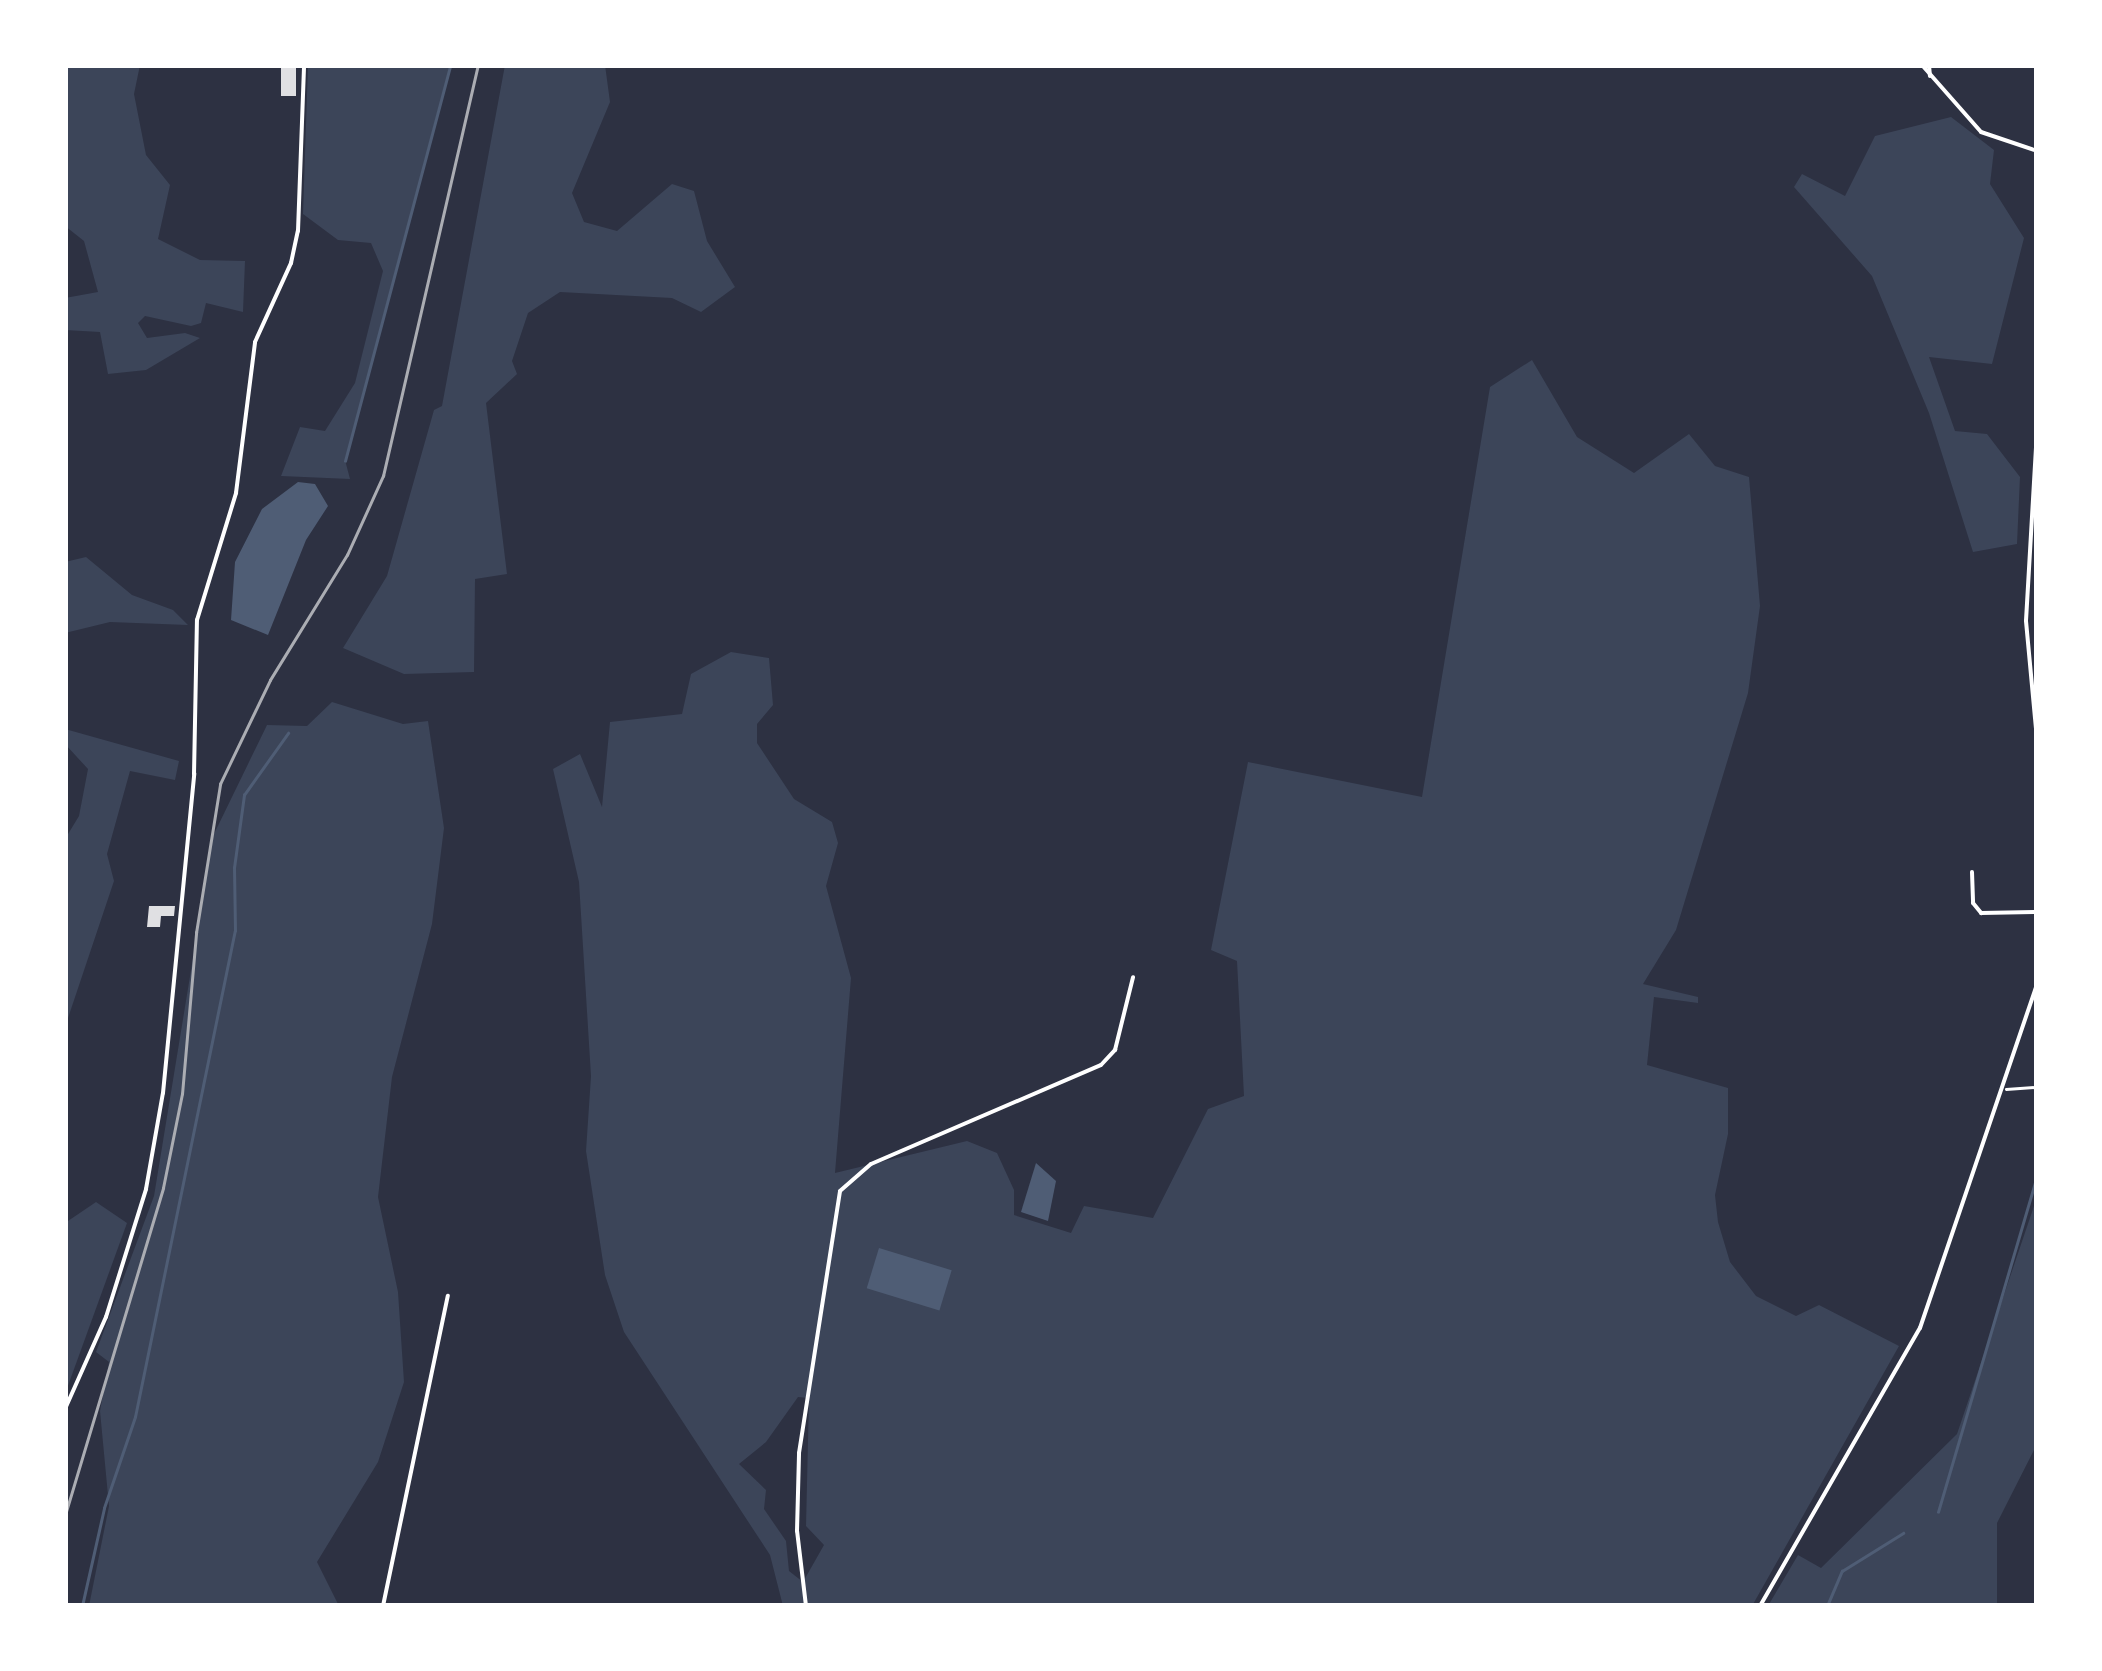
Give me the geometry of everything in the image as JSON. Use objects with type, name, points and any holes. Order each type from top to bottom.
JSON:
[{"type":"street","points":[[65,1409],[106,1317],[146,1189],[163,1093],[194,774],[197,620],[236,492],[255,342],[292,263],[298,231],[304,65]]},
{"type":"street","points":[[1922,65],[1981,132],[2037,151]]},
{"type":"street","points":[[1929,65],[1930,76]]},
{"type":"street","points":[[2037,430],[2026,621],[2037,739]]},
{"type":"street","points":[[1972,872],[1973,903],[1980,913],[2037,912]]},
{"type":"street","points":[[806,1606],[797,1531],[799,1453],[840,1191],[871,1164],[1100,1065],[1115,1050],[1133,977]]},
{"type":"street","points":[[1760,1606],[1920,1328],[2006,1089],[2037,984]]},
{"type":"street","points":[[383,1606],[448,1296]]},
{"type":"lane","points":[[2006,1089],[2037,1087]]},
{"type":"shaded area","points":[[65,65],[140,65],[134,94],[146,155],[170,185],[158,239],[200,260],[245,261],[243,312],[206,303],[201,323],[191,326],[145,316],[138,323],[147,338],[185,333],[200,338],[146,370],[108,374],[100,332],[65,330],[65,298],[98,292],[84,241],[65,226]]},
{"type":"shaded area","points":[[308,65],[450,65],[345,460],[350,479],[281,476],[300,427],[325,431],[355,383],[383,271],[371,243],[338,240],[303,214]]},
{"type":"shaded area","points":[[505,65],[605,65],[610,102],[572,193],[584,222],[617,231],[672,184],[694,191],[707,241],[735,287],[701,312],[672,298],[560,292],[528,313],[512,361],[517,374],[486,403],[507,574],[475,579],[474,672],[404,674],[343,648],[387,576],[434,410],[442,406]]},
{"type":"shaded area","points":[[1951,117],[1994,150],[1990,184],[2024,238],[1992,364],[1929,357],[1955,431],[1987,434],[2020,477],[2017,544],[1973,552],[1929,413],[1872,276],[1794,187],[1802,174],[1845,196],[1875,136]]},
{"type":"shaded area","points":[[1532,360],[1577,437],[1634,473],[1689,434],[1715,466],[1749,477],[1760,606],[1748,693],[1676,930],[1643,984],[1698,997],[1698,1003],[1654,997],[1647,1065],[1728,1088],[1728,1134],[1715,1195],[1718,1222],[1730,1262],[1756,1296],[1796,1316],[1819,1305],[1899,1346],[1752,1606],[783,1606],[770,1555],[624,1332],[605,1275],[586,1151],[591,1076],[579,882],[553,769],[580,754],[602,807],[610,722],[682,714],[691,674],[731,652],[769,658],[773,705],[757,724],[757,743],[794,799],[832,822],[838,843],[826,886],[851,978],[835,1173],[967,1141],[997,1153],[1014,1190],[1014,1215],[1071,1233],[1084,1206],[1153,1218],[1208,1109],[1244,1096],[1237,961],[1211,950],[1248,762],[1422,797],[1490,387]],"holes":[[[798,1397],[809,1398],[806,1526],[824,1545],[803,1582],[789,1571],[786,1541],[764,1509],[766,1490],[739,1464],[766,1442]]]},
{"type":"shaded area","points":[[298,482],[315,484],[328,506],[306,540],[268,635],[231,620],[235,562],[262,509]]},
{"type":"shaded area","points":[[86,557],[132,595],[173,610],[188,625],[110,622],[65,633],[65,562]]},
{"type":"shaded area","points":[[332,702],[403,724],[428,721],[444,828],[432,924],[392,1077],[378,1197],[398,1292],[404,1382],[378,1462],[317,1562],[339,1606],[89,1606],[109,1506],[100,1411],[109,1362],[96,1352],[154,1196],[213,836],[267,725],[307,726]]},
{"type":"shaded area","points":[[65,729],[179,761],[175,780],[130,771],[107,854],[114,881],[65,1027],[65,839],[79,816],[88,769],[65,744]]},
{"type":"shaded area","points":[[1036,1163],[1056,1181],[1048,1221],[1021,1212]]},
{"type":"shaded area","points":[[2037,1197],[2037,1444],[1997,1523],[1997,1606],[1768,1606],[1798,1555],[1821,1568],[1957,1434]]},
{"type":"shaded area","points":[[96,1202],[127,1223],[65,1394],[65,1223]]},
{"type":"shaded area","points":[[879,1248],[952,1270],[939,1310],[867,1288]]},
{"type":"building","points":[[281,65],[296,65],[296,96],[281,96]]},
{"type":"building","points":[[149,906],[175,906],[174,916],[161,916],[160,927],[147,927]]},
{"type":"waterway","points":[[345,461],[450,65]]},
{"type":"waterway","points":[[82,1606],[104,1508],[135,1417],[235,931],[234,868],[244,795],[288,733]]},
{"type":"waterway","points":[[1938,1512],[2037,1176]]},
{"type":"waterway","points":[[1827,1606],[1842,1571],[1903,1533]]},
{"type":"railway","points":[[65,1515],[163,1188],[182,1094],[196,933],[220,784],[270,680],[347,555],[383,476],[478,65]]}]
